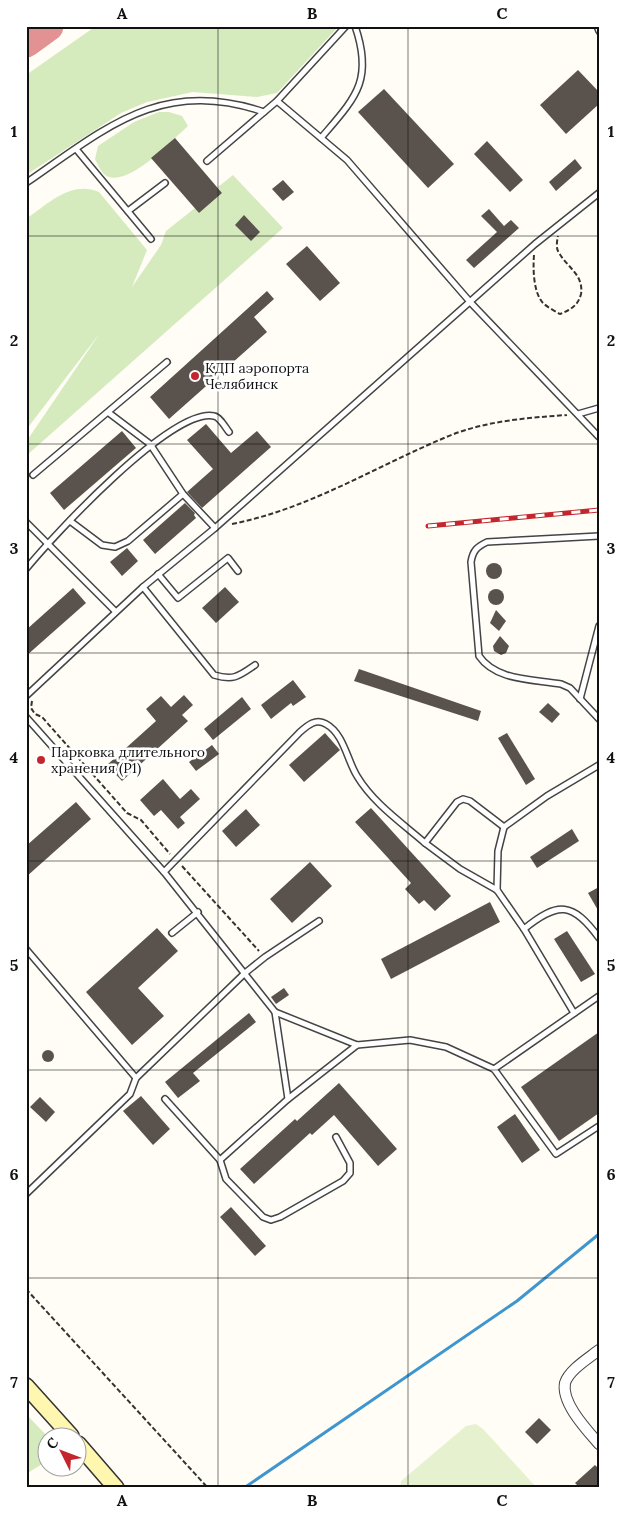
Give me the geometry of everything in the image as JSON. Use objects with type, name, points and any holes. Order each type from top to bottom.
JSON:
[{"type":"main road","points":[[26,1386],[62,1426]]},
{"type":"main road","points":[[88,1456],[116,1488]]},
{"type":"street","points":[[599,1350],[572,1372],[566,1383],[566,1395],[577,1419],[599,1444]]},
{"type":"lane","points":[[207,161],[277,101],[346,26]]},
{"type":"lane","points":[[321,138],[351,102],[361,84],[363,65],[355,26]]},
{"type":"lane","points":[[597,26],[599,31]]},
{"type":"lane","points":[[26,183],[123,119],[156,105],[199,99],[243,105],[264,112]]},
{"type":"lane","points":[[277,101],[347,160],[472,303],[599,437]]},
{"type":"lane","points":[[76,149],[151,239]]},
{"type":"lane","points":[[128,212],[165,183]]},
{"type":"lane","points":[[27,695],[115,611],[215,528],[472,303],[535,244],[599,193]]},
{"type":"lane","points":[[34,474],[109,413],[167,362]]},
{"type":"lane","points":[[578,414],[599,408]]},
{"type":"lane","points":[[109,413],[150,444],[183,494],[215,528]]},
{"type":"lane","points":[[26,569],[48,542],[150,444],[192,419],[211,415],[216,416],[230,432]]},
{"type":"lane","points":[[70,521],[102,544],[116,547],[128,541],[183,494]]},
{"type":"lane","points":[[26,522],[115,611]]},
{"type":"lane","points":[[599,536],[487,542],[478,546],[472,552],[471,562],[479,656],[486,666],[500,674],[561,684],[570,688],[599,719]]},
{"type":"lane","points":[[158,574],[178,598],[228,558],[238,571]]},
{"type":"lane","points":[[143,587],[214,675],[227,679],[238,676],[255,665]]},
{"type":"lane","points":[[580,699],[599,626]]},
{"type":"lane","points":[[26,717],[198,912],[275,1012],[288,1099]]},
{"type":"lane","points":[[164,872],[308,724],[317,721],[333,728],[357,776],[378,802],[425,843],[460,868],[497,890],[524,929],[574,1012]]},
{"type":"lane","points":[[497,890],[498,851],[504,827],[547,796],[599,765]]},
{"type":"lane","points":[[425,843],[457,802],[463,799],[470,801],[504,827]]},
{"type":"lane","points":[[524,929],[539,916],[567,910],[578,913],[599,938]]},
{"type":"lane","points":[[172,933],[198,912]]},
{"type":"lane","points":[[26,1194],[130,1094],[136,1078],[245,973],[265,956],[319,921]]},
{"type":"lane","points":[[26,949],[136,1078]]},
{"type":"lane","points":[[494,1068],[599,996]]},
{"type":"lane","points":[[275,1012],[357,1046],[410,1040],[446,1047],[494,1068],[556,1154],[599,1126]]},
{"type":"lane","points":[[220,1160],[288,1099],[357,1046]]},
{"type":"lane","points":[[165,1099],[220,1160],[226,1179],[263,1217],[270,1220],[280,1217],[342,1181],[350,1173],[350,1163],[336,1137]]},
{"type":"path","points":[[535,244],[533,269],[543,303],[560,314],[572,309],[580,298],[582,285],[580,279],[557,250],[558,226]]},
{"type":"path","points":[[215,528],[264,518],[316,498],[445,437],[510,418],[578,414]]},
{"type":"path","points":[[27,695],[32,701],[31,708],[35,714],[42,717],[126,813],[141,820],[265,956]]},
{"type":"path","points":[[26,1289],[208,1488]]},
{"type":"green space","points":[[96,26],[339,26],[277,93],[257,97],[193,92],[147,102],[121,113],[26,175],[26,75]]},
{"type":"green space","points":[[159,112],[169,112],[182,116],[188,126],[140,168],[118,177],[109,177],[104,174],[95,159],[98,146],[134,122]]},
{"type":"green space","points":[[233,175],[283,228],[26,456],[26,442],[100,333],[26,430],[26,219],[52,200],[70,191],[89,189],[99,192],[147,250],[132,287],[161,245],[166,231],[195,208],[199,213],[222,193],[218,187]]},
{"type":"green space","points":[[26,1414],[38,1427],[38,1467],[26,1474]]},
{"type":"green space","points":[[476,1424],[483,1429],[537,1488],[400,1488],[401,1481],[466,1426]]},
{"type":"building","points":[[578,70],[599,92],[599,104],[566,134],[540,105]]},
{"type":"building","points":[[384,89],[454,164],[428,188],[358,112]]},
{"type":"building","points":[[175,138],[222,193],[199,213],[151,158]]},
{"type":"building","points":[[487,141],[523,180],[510,192],[474,154]]},
{"type":"building","points":[[575,159],[582,168],[556,191],[549,182]]},
{"type":"building","points":[[283,180],[294,192],[283,201],[272,189]]},
{"type":"building","points":[[489,209],[504,226],[511,220],[519,228],[474,268],[466,260],[497,232],[481,216]]},
{"type":"building","points":[[244,215],[260,232],[251,241],[235,225]]},
{"type":"building","points":[[307,246],[340,283],[320,301],[286,264]]},
{"type":"building","name":"КДП аэропорта Челябинск","points":[[267,291],[274,299],[254,317],[267,332],[169,419],[150,397]]},
{"type":"building","points":[[206,424],[231,453],[257,431],[271,447],[202,508],[187,492],[213,469],[187,440]]},
{"type":"building","points":[[122,431],[136,448],[64,510],[50,493]]},
{"type":"building","points":[[185,503],[195,513],[196,518],[155,554],[143,540]]},
{"type":"building","points":[[127,548],[138,561],[122,576],[110,562]]},
{"type":"building","points":[[494,563],[502,571],[494,579],[486,571]]},
{"type":"building","points":[[225,587],[239,602],[216,623],[202,608]]},
{"type":"building","points":[[73,588],[86,603],[26,656],[26,630]]},
{"type":"building","points":[[496,589],[502,591],[504,597],[502,603],[496,605],[490,603],[488,597],[490,591]]},
{"type":"building","points":[[496,610],[506,621],[499,631],[490,623]]},
{"type":"building","points":[[500,636],[509,646],[506,653],[501,655],[494,651],[493,646]]},
{"type":"building","points":[[359,669],[481,711],[478,721],[354,681]]},
{"type":"building","points":[[293,680],[306,697],[293,706],[291,703],[271,719],[261,705]]},
{"type":"building","points":[[184,695],[193,705],[182,715],[188,721],[122,781],[107,765],[156,721],[146,709],[161,696],[171,707]]},
{"type":"building","points":[[242,697],[251,709],[213,740],[204,729]]},
{"type":"building","points":[[548,703],[560,714],[552,723],[539,712]]},
{"type":"building","points":[[325,733],[340,750],[304,782],[289,765]]},
{"type":"building","points":[[507,733],[535,779],[526,785],[498,738]]},
{"type":"building","points":[[212,745],[219,754],[196,771],[189,762]]},
{"type":"building","points":[[163,779],[180,799],[191,789],[200,799],[180,817],[185,823],[178,829],[161,810],[154,816],[140,800]]},
{"type":"building","points":[[76,802],[91,819],[26,877],[26,846]]},
{"type":"building","points":[[371,808],[451,896],[435,911],[424,900],[419,904],[405,889],[411,883],[355,822]]},
{"type":"building","points":[[246,809],[260,825],[236,847],[222,831]]},
{"type":"building","points":[[572,829],[579,841],[537,868],[530,857]]},
{"type":"building","points":[[310,862],[332,886],[292,923],[270,899]]},
{"type":"building","points":[[599,887],[599,912],[588,893]]},
{"type":"building","points":[[490,902],[500,922],[391,979],[381,959]]},
{"type":"building","points":[[157,928],[178,951],[138,988],[164,1016],[132,1045],[86,992]]},
{"type":"building","points":[[567,931],[595,974],[581,982],[554,939]]},
{"type":"building","points":[[284,988],[289,995],[276,1004],[271,997]]},
{"type":"building","points":[[249,1013],[256,1022],[193,1073],[200,1081],[178,1098],[165,1082]]},
{"type":"building","points":[[599,1032],[599,1113],[559,1141],[521,1087]]},
{"type":"building","points":[[46,1050],[50,1050],[54,1056],[50,1062],[46,1062],[42,1058],[42,1054]]},
{"type":"building","points":[[339,1083],[397,1149],[378,1166],[334,1115],[312,1135],[310,1133],[254,1184],[240,1169],[295,1119],[297,1121]]},
{"type":"building","points":[[141,1096],[170,1129],[153,1145],[123,1111]]},
{"type":"building","points":[[40,1097],[55,1112],[46,1122],[30,1107]]},
{"type":"building","points":[[515,1114],[540,1150],[522,1163],[497,1127]]},
{"type":"building","points":[[231,1207],[266,1246],[255,1256],[220,1217]]},
{"type":"building","points":[[539,1418],[551,1430],[537,1444],[525,1432]]},
{"type":"building","points":[[595,1465],[599,1469],[599,1488],[580,1488],[575,1483]]},
{"type":"waterway","points":[[244,1488],[517,1301],[599,1234]]},
{"type":"taxiway","points":[[26,42],[48,26]]},
{"type":"railway","points":[[428,526],[599,510]]},
{"type":"place","name":"КДП аэропорта Челябинск","points":[[195,376]]},
{"type":"place","name":"Парковка длительного хранения (P1)","points":[[41,760]]}]
